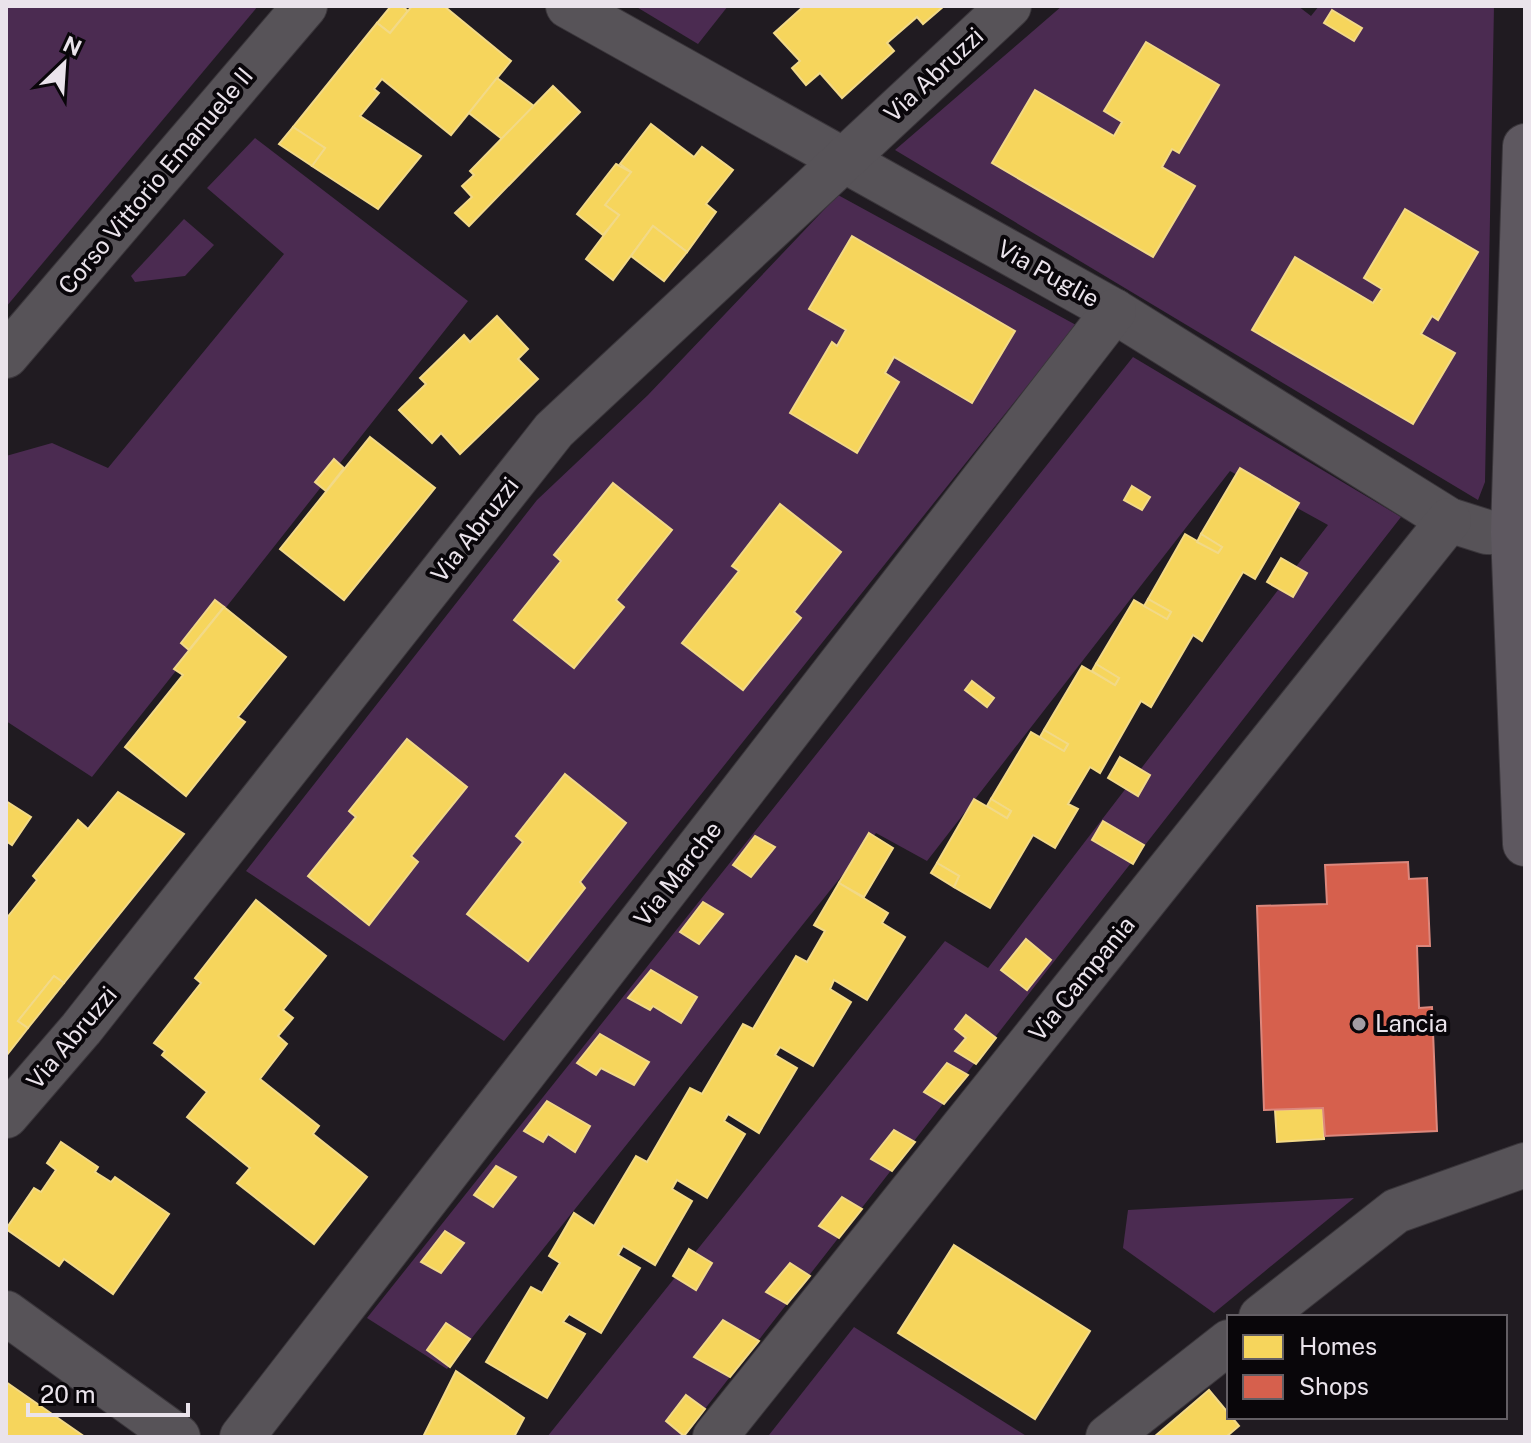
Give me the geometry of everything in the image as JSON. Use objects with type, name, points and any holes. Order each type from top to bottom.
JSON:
[{"type":"street","name":"Corso Vittorio Emanuele II","points":[[6,356],[305,6]]},
{"type":"street","name":"Via Puglie","points":[[568,6],[1114,311],[1449,520],[1487,532],[1519,532]]},
{"type":"street","name":"Via Abruzzi","points":[[6,1116],[81,1029],[554,430],[1009,6]]},
{"type":"street","points":[[1525,146],[1519,532],[1525,844]]},
{"type":"street","name":"Via Marche","points":[[242,1437],[1114,311]]},
{"type":"street","name":"Via Campania","points":[[715,1437],[1449,520]]},
{"type":"street","points":[[1264,1315],[1396,1211],[1525,1165]]},
{"type":"street","points":[[6,1313],[178,1437]]},
{"type":"street","points":[[1108,1437],[1227,1344]]},
{"type":"shaded area","points":[[6,6],[258,6],[6,307]]},
{"type":"shaded area","points":[[635,6],[728,6],[698,44]]},
{"type":"shaded area","points":[[1062,6],[1298,6],[1311,16],[1319,6],[1494,6],[1485,482],[1478,500],[895,150]]},
{"type":"shaded area","points":[[255,138],[468,301],[92,777],[6,721],[6,456],[52,443],[108,468],[284,254],[207,188]]},
{"type":"shaded area","points":[[838,195],[1076,325],[504,1041],[246,871],[537,500],[648,395]]},
{"type":"shaded area","points":[[184,219],[214,245],[185,276],[135,282],[131,276]]},
{"type":"shaded area","points":[[1133,357],[1401,517],[683,1437],[547,1437],[945,941],[988,968],[1328,525],[1230,471],[927,861],[876,833],[447,1369],[367,1318]]},
{"type":"shaded area","points":[[1354,1198],[1214,1313],[1123,1248],[1128,1210]]},
{"type":"shaded area","points":[[854,1327],[1028,1437],[769,1435]]},
{"type":"building: Homes","points":[[391,6],[402,6],[408,11],[390,33],[377,23]]},
{"type":"building: Homes","points":[[412,6],[444,6],[511,61],[451,135],[382,79],[374,89],[379,93],[360,116],[421,156],[378,209],[312,166],[325,148],[293,127],[377,23],[390,33]]},
{"type":"building: Homes","points":[[804,6],[944,6],[923,24],[917,17],[887,43],[894,51],[842,98],[820,73],[806,85],[792,68],[800,61],[774,33]]},
{"type":"building: Homes","points":[[1332,10],[1362,28],[1354,41],[1324,23]]},
{"type":"building: Homes","points":[[1146,42],[1219,85],[1179,153],[1172,149],[1162,167],[1195,186],[1153,257],[992,163],[1035,90],[1114,136],[1122,122],[1104,111]]},
{"type":"building: Homes","points":[[497,78],[534,106],[502,139],[469,113]]},
{"type":"building: Homes","points":[[553,86],[580,112],[469,226],[455,213],[472,197],[462,186],[474,175],[470,171]]},
{"type":"building: Homes","points":[[651,124],[694,157],[702,147],[733,170],[706,204],[716,212],[687,252],[653,226],[613,280],[586,259],[619,215],[605,205],[631,172],[620,164]]},
{"type":"building: Homes","points":[[293,127],[325,148],[312,166],[279,144]]},
{"type":"building: Homes","points":[[616,164],[631,172],[605,205],[619,215],[603,235],[577,214]]},
{"type":"building: Homes","points":[[1405,209],[1478,252],[1438,320],[1432,316],[1421,334],[1455,353],[1413,424],[1252,330],[1295,257],[1373,303],[1382,289],[1364,278]]},
{"type":"building: Homes","points":[[653,226],[687,252],[664,281],[631,256]]},
{"type":"building: Homes","points":[[852,236],[1015,331],[972,403],[894,357],[885,373],[899,382],[857,453],[790,413],[832,342],[837,346],[846,330],[809,309]]},
{"type":"building: Homes","points":[[497,316],[528,349],[518,359],[538,379],[460,454],[441,433],[432,443],[399,410],[426,384],[420,378],[464,335],[470,342]]},
{"type":"building: Homes","points":[[370,437],[435,488],[344,600],[280,549]]},
{"type":"building: Homes","points":[[334,459],[344,468],[326,491],[315,482]]},
{"type":"building: Homes","points":[[1240,468],[1299,503],[1255,579],[1243,572],[1202,641],[1193,635],[1151,707],[1141,701],[1100,773],[1090,767],[1068,804],[1078,809],[1055,848],[1033,835],[990,908],[954,887],[959,876],[937,863],[974,799],[1007,818],[1011,811],[991,799],[1031,732],[1064,751],[1068,744],[1044,730],[1082,666],[1115,685],[1119,678],[1096,664],[1134,600],[1167,619],[1171,612],[1148,599],[1185,534],[1218,553],[1222,547],[1201,534]]},
{"type":"building: Homes","points":[[613,483],[672,530],[616,600],[624,607],[574,668],[514,620],[561,561],[554,555]]},
{"type":"building: Homes","points":[[1132,486],[1150,497],[1142,510],[1124,500]]},
{"type":"building: Homes","points":[[780,504],[841,552],[794,612],[801,618],[743,690],[682,643],[739,571],[732,566]]},
{"type":"building: Homes","points":[[1201,534],[1222,547],[1218,553],[1197,542]]},
{"type":"building: Homes","points":[[1281,558],[1307,573],[1293,597],[1267,582]]},
{"type":"building: Homes","points":[[1148,599],[1171,612],[1167,619],[1144,606]]},
{"type":"building: Homes","points":[[215,600],[224,607],[189,650],[181,643]]},
{"type":"building: Homes","points":[[224,607],[286,657],[238,717],[245,722],[186,796],[125,747],[183,675],[174,669]]},
{"type":"building: Homes","points":[[1096,664],[1119,678],[1115,685],[1092,671]]},
{"type":"building: Homes","points":[[972,681],[994,698],[987,707],[965,690]]},
{"type":"building: Homes","points":[[1044,730],[1068,744],[1064,751],[1040,737]]},
{"type":"building: Homes","points":[[407,739],[467,787],[411,856],[418,862],[369,925],[308,876],[356,817],[349,811]]},
{"type":"building: Homes","points":[[1120,757],[1150,775],[1138,796],[1108,778]]},
{"type":"building: Homes","points":[[565,774],[626,823],[580,882],[585,888],[528,961],[467,914],[523,842],[516,836]]},
{"type":"building: Homes","points":[[118,792],[184,834],[64,983],[54,976],[18,1021],[28,1028],[6,1056],[6,919],[37,880],[33,876],[78,820],[88,829]]},
{"type":"building: Homes","points":[[991,799],[1011,811],[1007,818],[987,806]]},
{"type":"building: Homes","points":[[6,801],[31,817],[12,845],[6,841]]},
{"type":"building: Homes","points":[[1103,821],[1144,845],[1133,864],[1092,840]]},
{"type":"building: Homes","points":[[869,833],[893,848],[864,897],[839,883]]},
{"type":"building: Homes","points":[[755,836],[775,847],[751,877],[733,865]]},
{"type":"building: Homes","points":[[937,863],[959,876],[954,887],[931,873]]},
{"type":"building: Homes","points":[[839,883],[888,913],[882,923],[905,937],[867,1000],[834,980],[830,989],[851,1002],[813,1066],[780,1047],[775,1055],[797,1068],[759,1133],[728,1114],[724,1121],[745,1134],[707,1198],[677,1180],[672,1189],[692,1201],[655,1265],[623,1246],[618,1255],[640,1268],[601,1333],[569,1314],[563,1322],[585,1334],[547,1398],[486,1362],[531,1287],[542,1293],[560,1263],[549,1256],[574,1213],[594,1226],[636,1156],[647,1162],[690,1088],[702,1094],[743,1024],[753,1029],[796,956],[807,962],[825,931],[814,925]]},
{"type":"building: Homes","points":[[256,900],[326,956],[283,1010],[293,1018],[278,1036],[287,1044],[260,1079],[319,1126],[313,1134],[367,1177],[314,1244],[237,1183],[250,1168],[187,1117],[207,1092],[162,1055],[165,1051],[154,1043],[201,983],[195,978]]},
{"type":"building: Homes","points":[[703,902],[723,914],[699,944],[680,932]]},
{"type":"building: Homes","points":[[1026,939],[1051,960],[1027,990],[1001,970]]},
{"type":"building: Homes","points":[[651,970],[697,997],[681,1023],[653,1006],[650,1010],[628,998]]},
{"type":"building: Homes","points":[[54,976],[64,983],[28,1028],[18,1021]]},
{"type":"building: Homes","points":[[966,1015],[996,1038],[976,1064],[955,1051],[966,1038],[955,1029]]},
{"type":"building: Homes","points":[[600,1034],[649,1062],[634,1085],[601,1068],[596,1075],[577,1063]]},
{"type":"building: Homes","points":[[947,1063],[968,1075],[944,1104],[924,1092]]},
{"type":"building: Homes","points":[[547,1101],[590,1126],[575,1152],[548,1134],[543,1142],[524,1131]]},
{"type":"building: Homes","points":[[1323,1108],[1324,1139],[1277,1142],[1275,1110]]},
{"type":"building: Homes","points":[[894,1130],[915,1142],[892,1171],[871,1159]]},
{"type":"building: Homes","points":[[61,1142],[98,1167],[95,1172],[111,1182],[115,1177],[169,1214],[113,1294],[64,1259],[59,1266],[6,1229],[34,1188],[41,1192],[56,1170],[47,1163]]},
{"type":"building: Homes","points":[[496,1166],[516,1177],[493,1207],[474,1195]]},
{"type":"building: Homes","points":[[842,1197],[862,1209],[839,1238],[819,1226]]},
{"type":"building: Homes","points":[[445,1231],[464,1243],[441,1273],[421,1262]]},
{"type":"building: Homes","points":[[954,1245],[1090,1331],[1035,1419],[898,1333]]},
{"type":"building: Homes","points":[[689,1249],[712,1263],[696,1290],[673,1276]]},
{"type":"building: Homes","points":[[790,1263],[810,1276],[787,1304],[766,1292]]},
{"type":"building: Homes","points":[[723,1320],[759,1341],[730,1377],[694,1357]]},
{"type":"building: Homes","points":[[446,1323],[470,1339],[450,1367],[427,1350]]},
{"type":"building: Homes","points":[[456,1371],[524,1418],[514,1437],[423,1437]]},
{"type":"building: Homes","points":[[6,1382],[85,1437],[6,1437]]},
{"type":"building: Homes","points":[[1209,1390],[1227,1412],[1227,1419],[1233,1419],[1239,1426],[1226,1437],[1154,1437]]},
{"type":"building: Homes","points":[[686,1395],[705,1409],[684,1436],[666,1421]]},
{"type":"building: Shops","points":[[1408,862],[1409,879],[1427,878],[1430,946],[1417,946],[1419,1008],[1432,1007],[1437,1131],[1325,1136],[1323,1108],[1264,1110],[1257,906],[1327,904],[1325,865]]},
{"type":"place","name":"Lancia","points":[[1359,1024]]}]
